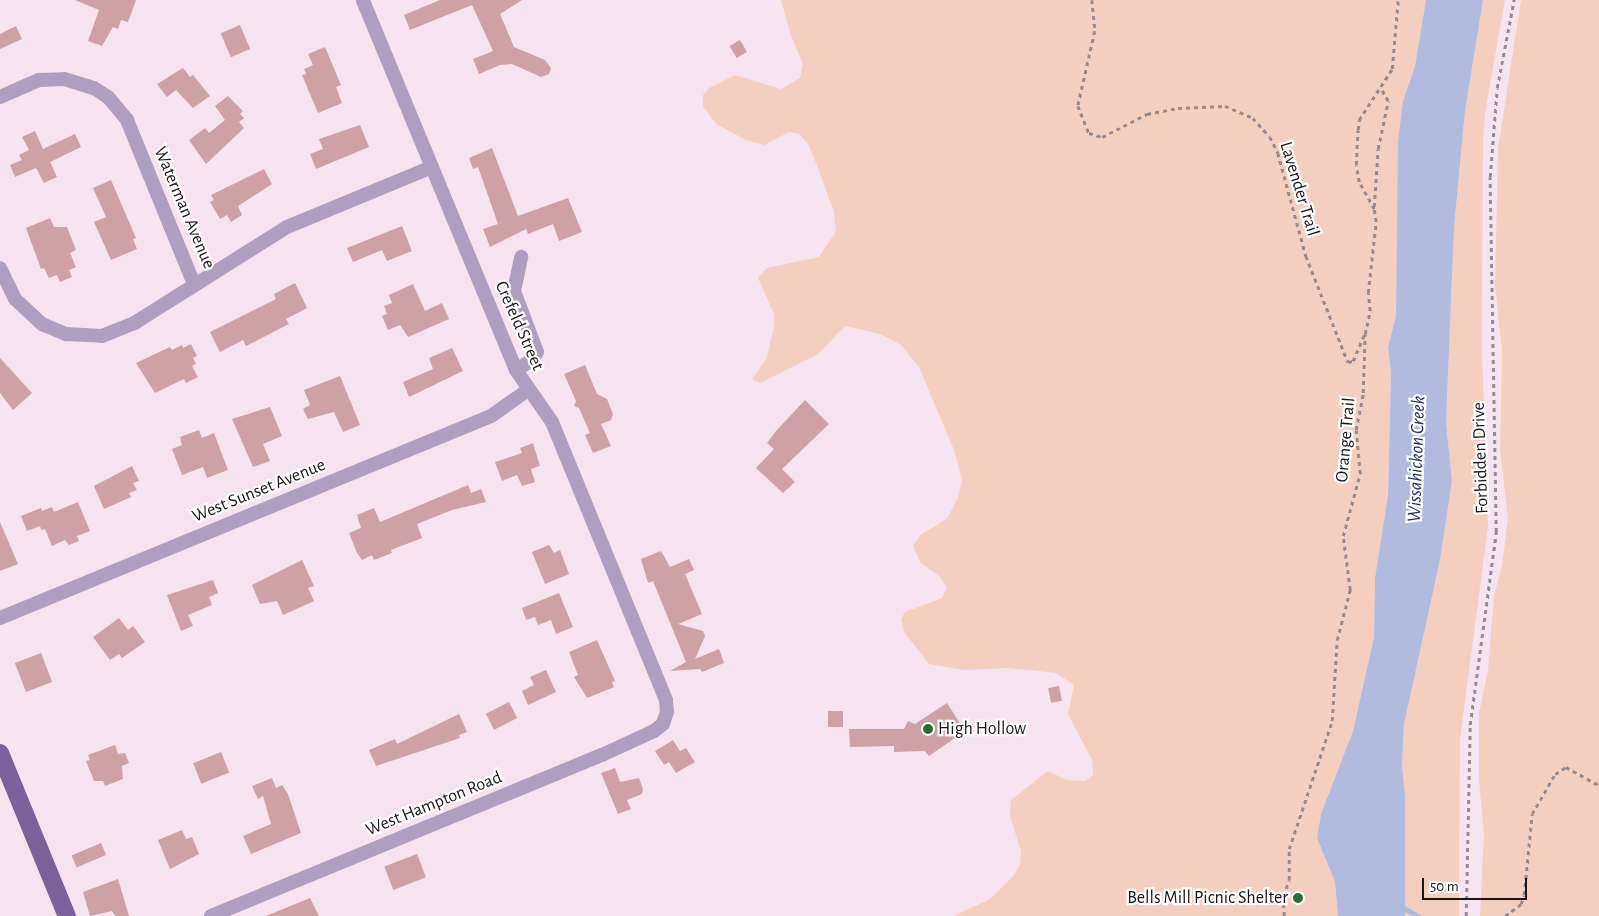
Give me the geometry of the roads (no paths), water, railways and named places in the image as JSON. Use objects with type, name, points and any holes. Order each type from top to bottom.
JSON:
[{"type":"main road","points":[[0,752],[67,916]]},
{"type":"street","name":"Crefeld Street","points":[[366,1],[516,370],[528,390],[552,422],[666,700],[666,718]]},
{"type":"street","name":"Waterman Avenue","points":[[0,97],[39,80],[64,79],[87,85],[108,97],[126,120],[194,284],[287,227],[432,167]]},
{"type":"street","points":[[516,370],[532,360],[537,352],[514,291],[522,257]]},
{"type":"street","points":[[0,268],[22,309],[54,330],[78,336],[102,336],[125,328],[194,284]]},
{"type":"street","name":"West Sunset Avenue","points":[[0,618],[491,416],[528,390]]},
{"type":"street","name":"West Hampton Road","points":[[211,916],[602,755],[654,732],[666,718]]},
{"type":"water","name":"Wissahickon Creek","points":[[1426,0],[1483,0],[1465,111],[1454,228],[1446,423],[1452,481],[1440,560],[1404,724],[1402,766],[1405,794],[1405,916],[1338,916],[1335,882],[1317,838],[1321,814],[1353,731],[1374,637],[1375,578],[1388,495],[1391,374],[1388,347],[1396,316],[1398,142],[1403,101],[1415,66]]},
{"type":"waterway","points":[[1402,907],[1418,916]]},
{"type":"place","name":"High Hollow","points":[[928,729]]},
{"type":"place","name":"Bells Mill Picnic Shelter","points":[[1298,898]]}]
